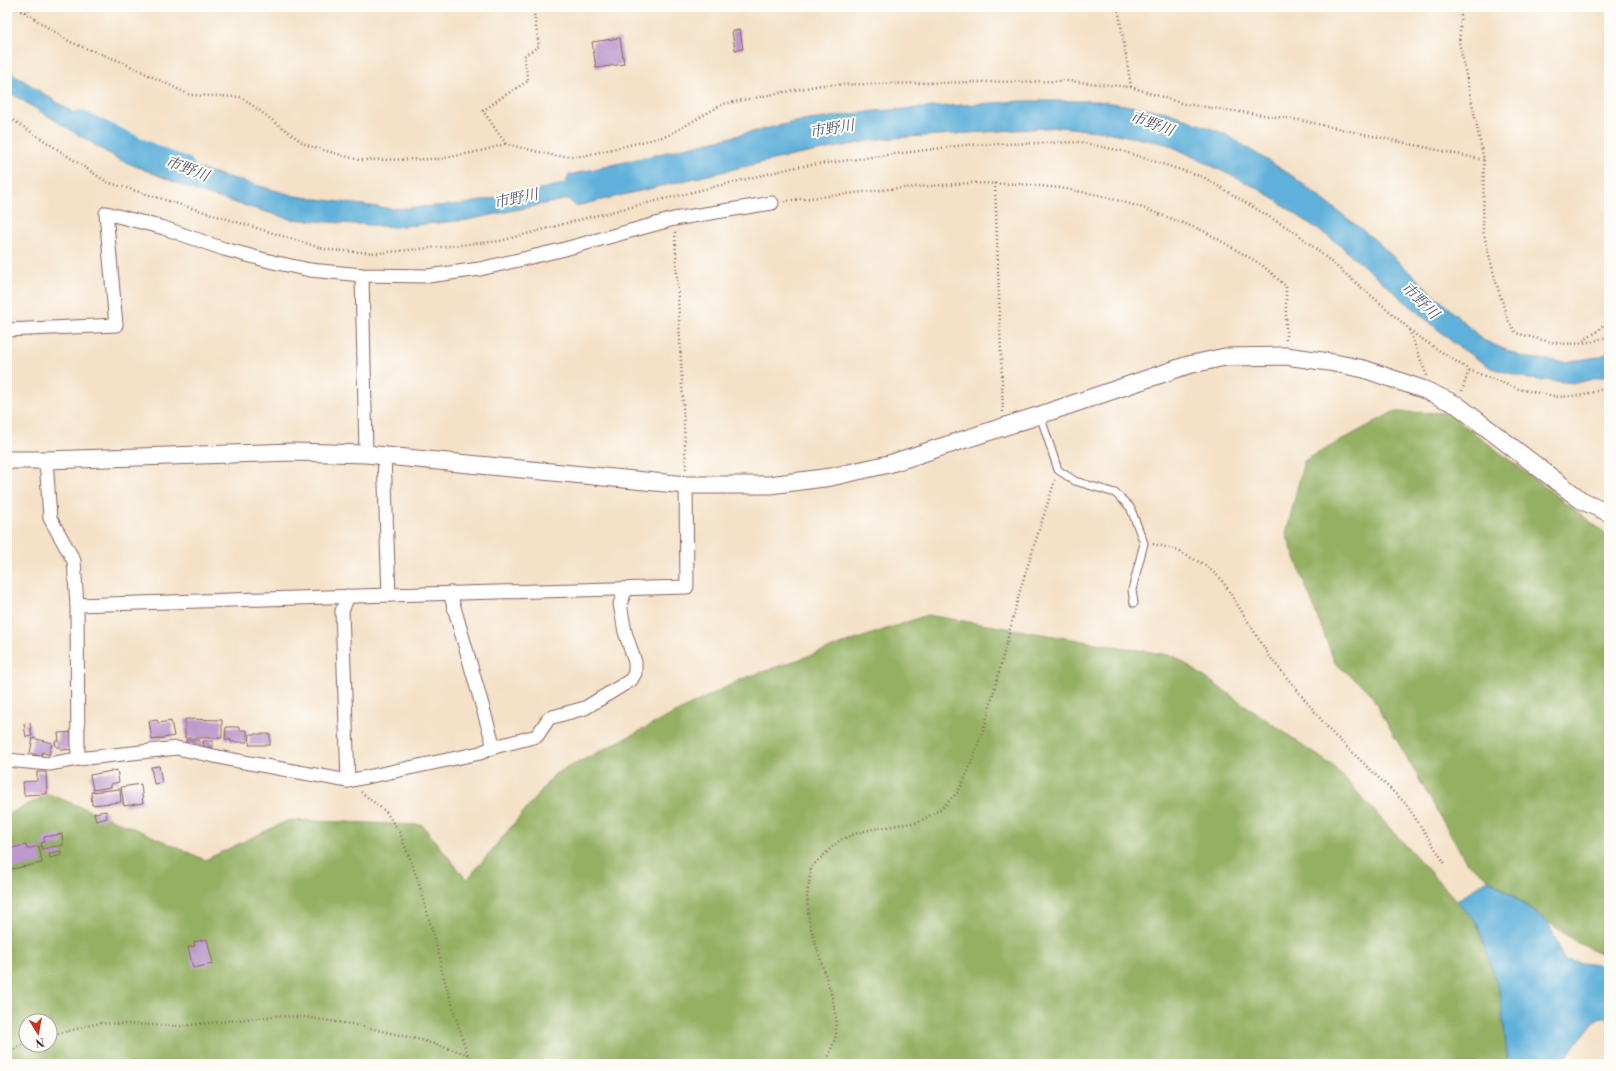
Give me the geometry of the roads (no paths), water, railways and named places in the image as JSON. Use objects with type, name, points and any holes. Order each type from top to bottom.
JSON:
[{"type":"street","points":[[7,330],[116,325],[106,213],[164,228],[224,249],[310,270],[362,275],[428,276],[480,269],[561,250],[674,219],[772,203]]},
{"type":"street","points":[[362,275],[366,454]]},
{"type":"street","points":[[7,460],[293,452],[366,454],[686,485],[770,485],[831,477],[889,464],[1188,365],[1226,357],[1286,356],[1364,369],[1429,392],[1457,405],[1581,500],[1609,513]]},
{"type":"street","points":[[384,455],[389,595]]},
{"type":"street","points":[[46,460],[50,518],[74,561],[77,605],[78,759]]},
{"type":"street","points":[[77,605],[687,587],[686,485]]},
{"type":"street","points":[[7,760],[49,764],[78,759],[177,748],[348,781],[480,753],[494,747],[537,736],[549,718],[585,708],[631,680],[635,673],[636,662],[625,632],[620,604],[626,589]]},
{"type":"street","points":[[450,593],[494,747]]},
{"type":"street","points":[[348,596],[342,611],[348,781]]},
{"type":"lane","points":[[1040,415],[1058,470],[1075,481],[1115,493],[1130,507],[1144,543],[1132,590],[1134,603]]},
{"type":"water","points":[[7,70],[129,149],[295,196],[393,209],[464,204],[565,184],[569,175],[795,122],[876,111],[1021,101],[1099,101],[1167,112],[1225,134],[1291,175],[1374,239],[1483,340],[1522,357],[1565,362],[1598,357],[1609,353],[1609,375],[1577,383],[1530,379],[1491,368],[1456,345],[1336,242],[1261,190],[1167,144],[1106,132],[1060,127],[879,139],[777,159],[576,206],[568,199],[467,220],[394,227],[290,219],[199,192],[118,159],[7,91]]},
{"type":"water","points":[[1489,879],[1548,922],[1564,960],[1609,967],[1609,1017],[1596,1019],[1560,1064],[1508,1064],[1500,993],[1477,923],[1456,901]]},
{"type":"waterway","name":"市野川","points":[[80,122],[163,161],[183,168]]}]
